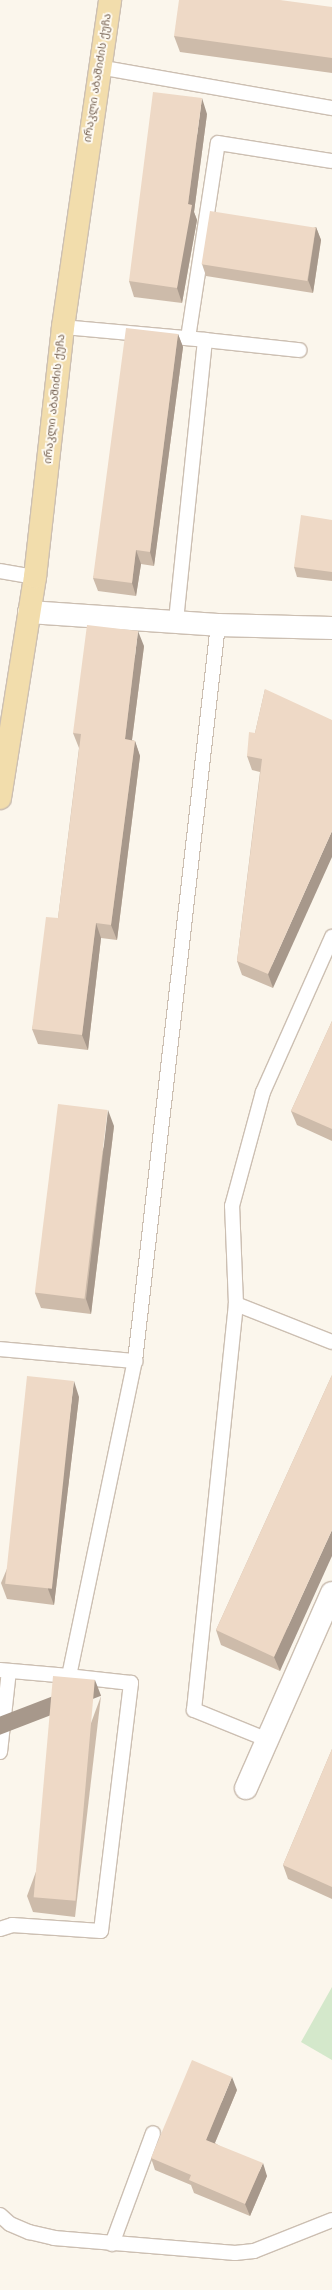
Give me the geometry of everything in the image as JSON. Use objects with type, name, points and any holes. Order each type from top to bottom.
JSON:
[{"type":"main road","name":"ირაკლი აბაშიძის ქუჩა","points":[[0,798],[35,577],[63,327],[99,68],[110,0]]},
{"type":"street","points":[[29,612],[218,625],[332,628]]},
{"type":"street","points":[[246,1788],[332,1593]]},
{"type":"lane","points":[[99,68],[332,108]]},
{"type":"lane","points":[[188,338],[218,143],[332,161]]},
{"type":"lane","points":[[63,327],[299,350]]},
{"type":"lane","points":[[176,622],[205,340]]},
{"type":"lane","points":[[0,571],[35,577]]},
{"type":"lane","points":[[69,1676],[135,1361],[218,625]]},
{"type":"lane","points":[[268,1740],[194,1710],[236,1304],[232,1206],[263,1092],[332,938]]},
{"type":"lane","points":[[236,1304],[332,1342]]},
{"type":"lane","points":[[0,1350],[135,1361]]},
{"type":"lane","points":[[0,1752],[4,1670],[131,1683],[101,1931],[12,1926],[0,1929]]},
{"type":"lane","points":[[112,2244],[153,2133]]},
{"type":"lane","points":[[0,2215],[10,2224],[35,2234],[54,2238],[235,2253],[254,2251],[332,2220]]},
{"type":"green space","points":[[332,1987],[332,2060],[301,2042]]},
{"type":"building","points":[[179,0],[280,0],[332,7],[332,58],[174,36]]},
{"type":"building","points":[[153,92],[202,98],[188,204],[192,205],[177,288],[129,281]]},
{"type":"building","points":[[210,211],[316,228],[307,281],[202,264]]},
{"type":"building","points":[[126,328],[178,334],[150,552],[136,550],[132,583],[93,578]]},
{"type":"building","points":[[301,515],[332,520],[332,572],[294,567]]},
{"type":"building","points":[[87,625],[138,631],[125,739],[135,741],[111,925],[96,923],[82,1035],[32,1029],[46,917],[58,918],[81,734],[73,733]]},
{"type":"building","points":[[265,689],[332,720],[332,831],[268,974],[237,961],[262,759],[247,756],[249,732],[255,733]]},
{"type":"building","points":[[332,1021],[332,1129],[291,1111]]},
{"type":"building","points":[[58,1104],[108,1110],[84,1299],[35,1293]]},
{"type":"building","points":[[332,1375],[332,1530],[274,1657],[216,1630]]},
{"type":"building","points":[[27,1376],[74,1381],[52,1589],[5,1584]]},
{"type":"building","points":[[53,1676],[95,1680],[75,1901],[34,1897]]},
{"type":"building","points":[[332,1749],[332,1887],[283,1865]]},
{"type":"building","points":[[192,2060],[232,2077],[206,2140],[263,2163],[245,2204],[189,2180],[191,2175],[151,2158]]}]
